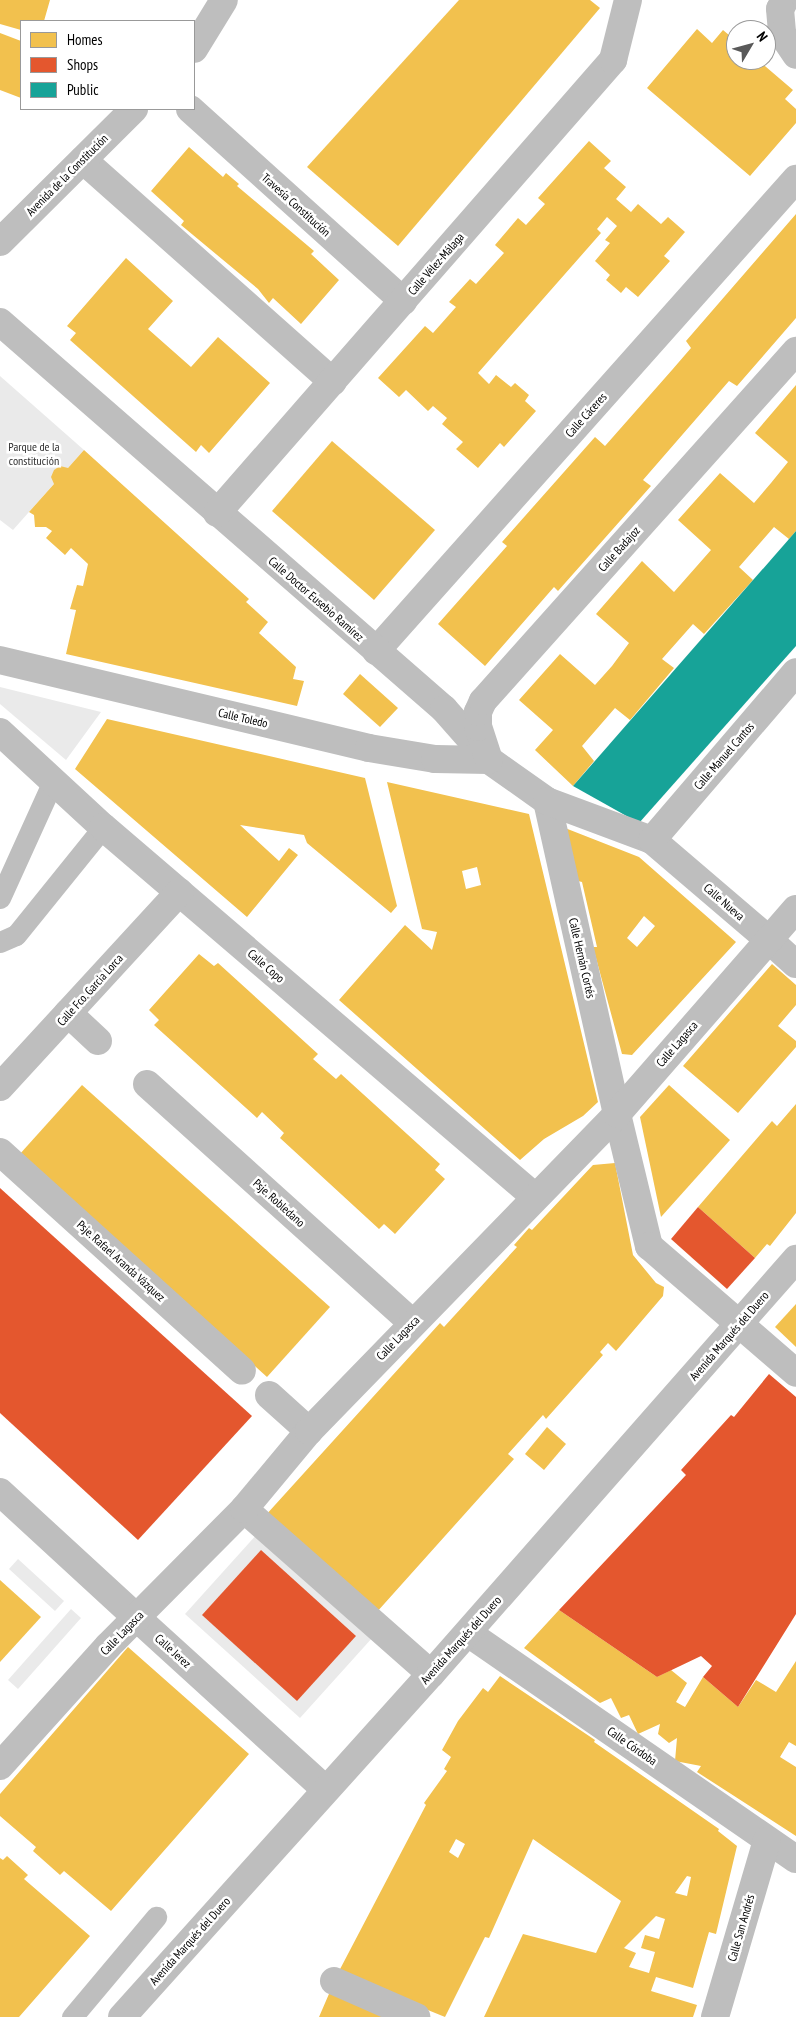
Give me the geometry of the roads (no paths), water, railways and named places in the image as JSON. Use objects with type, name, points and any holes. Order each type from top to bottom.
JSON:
[{"type":"street","points":[[195,47],[224,0]]},
{"type":"street","name":"Calle Vélez-Málaga","points":[[217,513],[613,60],[628,0]]},
{"type":"street","points":[[785,0],[780,10],[782,34],[796,55]]},
{"type":"street","name":"Avenida de la Constitución","points":[[0,242],[133,110]]},
{"type":"street","name":"Travesía Constitución","points":[[191,110],[403,301]]},
{"type":"street","points":[[82,160],[333,382]]},
{"type":"street","name":"Calle Cáceres","points":[[376,651],[796,179]]},
{"type":"street","name":"Calle Doctor Eusebio Ramírez","points":[[0,322],[444,709],[489,760],[547,802],[652,840]]},
{"type":"street","name":"Calle Badajoz","points":[[489,760],[478,727],[478,712],[483,702],[796,351]]},
{"type":"street","name":"Calle Toledo","points":[[0,660],[369,748],[435,759],[489,760]]},
{"type":"street","name":"Calle Manuel Cantos","points":[[652,840],[796,672]]},
{"type":"street","name":"Calle Copo","points":[[0,732],[103,828],[535,1197]]},
{"type":"street","name":"Calle Hernán Cortés","points":[[547,802],[617,1114],[649,1246],[738,1326]]},
{"type":"street","name":"Calle Nueva","points":[[652,840],[796,964]]},
{"type":"street","name":"Calle Fco. Garcia Lorca","points":[[0,1087],[180,892]]},
{"type":"street","name":"Calle Lagasca","points":[[0,1766],[137,1618],[244,1509],[309,1431],[617,1114],[796,909]]},
{"type":"street","points":[[68,1013],[98,1040]]},
{"type":"street","name":"Psje. Robledano","points":[[146,1084],[412,1323]]},
{"type":"street","name":"Psje. Rafael Aranda Vázquez","points":[[0,1152],[242,1371]]},
{"type":"street","name":"Avenida Marqués del Duero","points":[[122,2017],[325,1789],[468,1633],[796,1259]]},
{"type":"street","points":[[738,1326],[796,1373]]},
{"type":"street","points":[[269,1396],[309,1431]]},
{"type":"street","name":"Calle Jerez","points":[[0,1492],[325,1789]]},
{"type":"street","points":[[244,1509],[431,1674]]},
{"type":"street","name":"Calle Córdoba","points":[[468,1633],[796,1859]]},
{"type":"street","name":"Calle San Andrés","points":[[715,2017],[767,1840]]},
{"type":"street","points":[[334,1981],[416,2017]]},
{"type":"lane","points":[[0,898],[53,781]]},
{"type":"lane","points":[[0,942],[16,935],[103,828]]},
{"type":"lane","points":[[72,2017],[156,1917]]},
{"type":"park label","name":"Parque de la constitución","points":[[34,454]]}]
